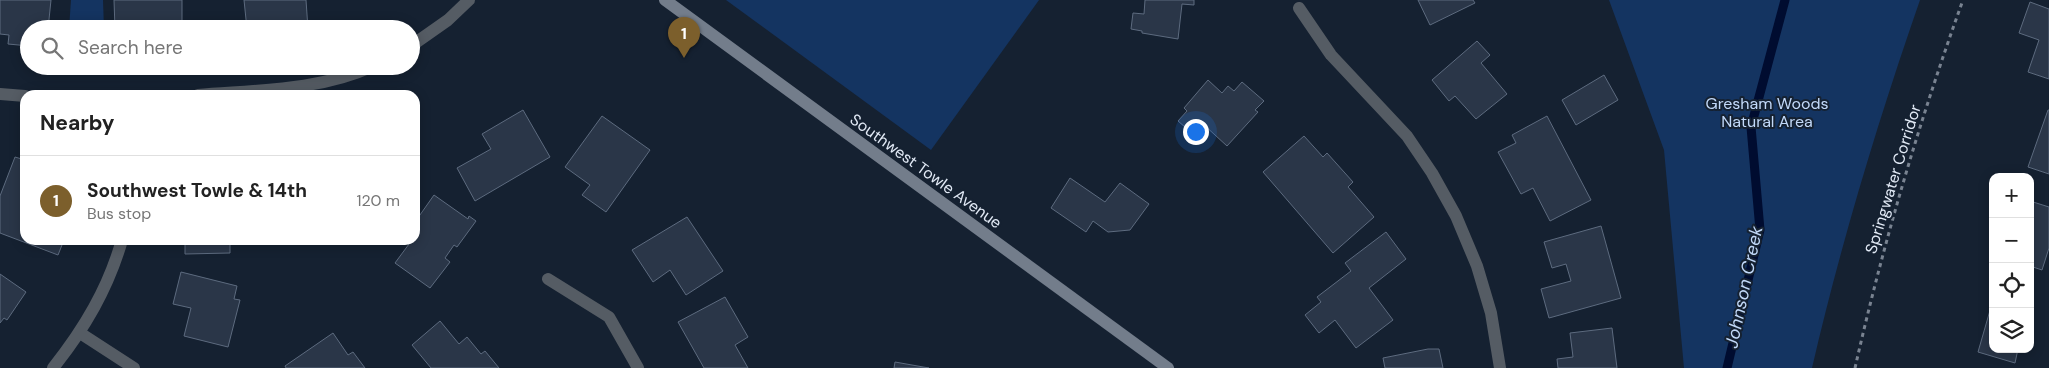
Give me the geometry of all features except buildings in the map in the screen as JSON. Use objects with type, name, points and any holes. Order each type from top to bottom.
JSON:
[{"type":"main road","name":"Southwest Towle Avenue","points":[[665,0],[1168,368]]},
{"type":"street","points":[[420,40],[448,20],[469,0]]},
{"type":"street","points":[[1298,8],[1331,55],[1407,136],[1456,216],[1477,266],[1491,314],[1500,368]]},
{"type":"street","points":[[251,90],[314,84],[354,75]]},
{"type":"street","points":[[0,94],[20,96]]},
{"type":"street","points":[[53,368],[80,333],[102,291],[120,245]]},
{"type":"street","points":[[548,279],[609,317],[638,368]]},
{"type":"street","points":[[80,333],[134,368]]},
{"type":"path","name":"Springwater Corridor","points":[[1854,368],[1876,277],[1926,110],[1962,0]]},
{"type":"green space","points":[[71,0],[103,0],[104,20],[70,20]]},
{"type":"green space","points":[[726,0],[1039,0],[931,150]]},
{"type":"green space","name":"Gresham Woods Natural Area","points":[[1609,0],[1920,0],[1861,182],[1812,368],[1684,368],[1664,150]]},
{"type":"waterway","name":"Johnson Creek","points":[[1727,368],[1760,230],[1751,127],[1785,0]]},
{"type":"place","name":"Southwest Towle & 14th","points":[[684,58]]}]
